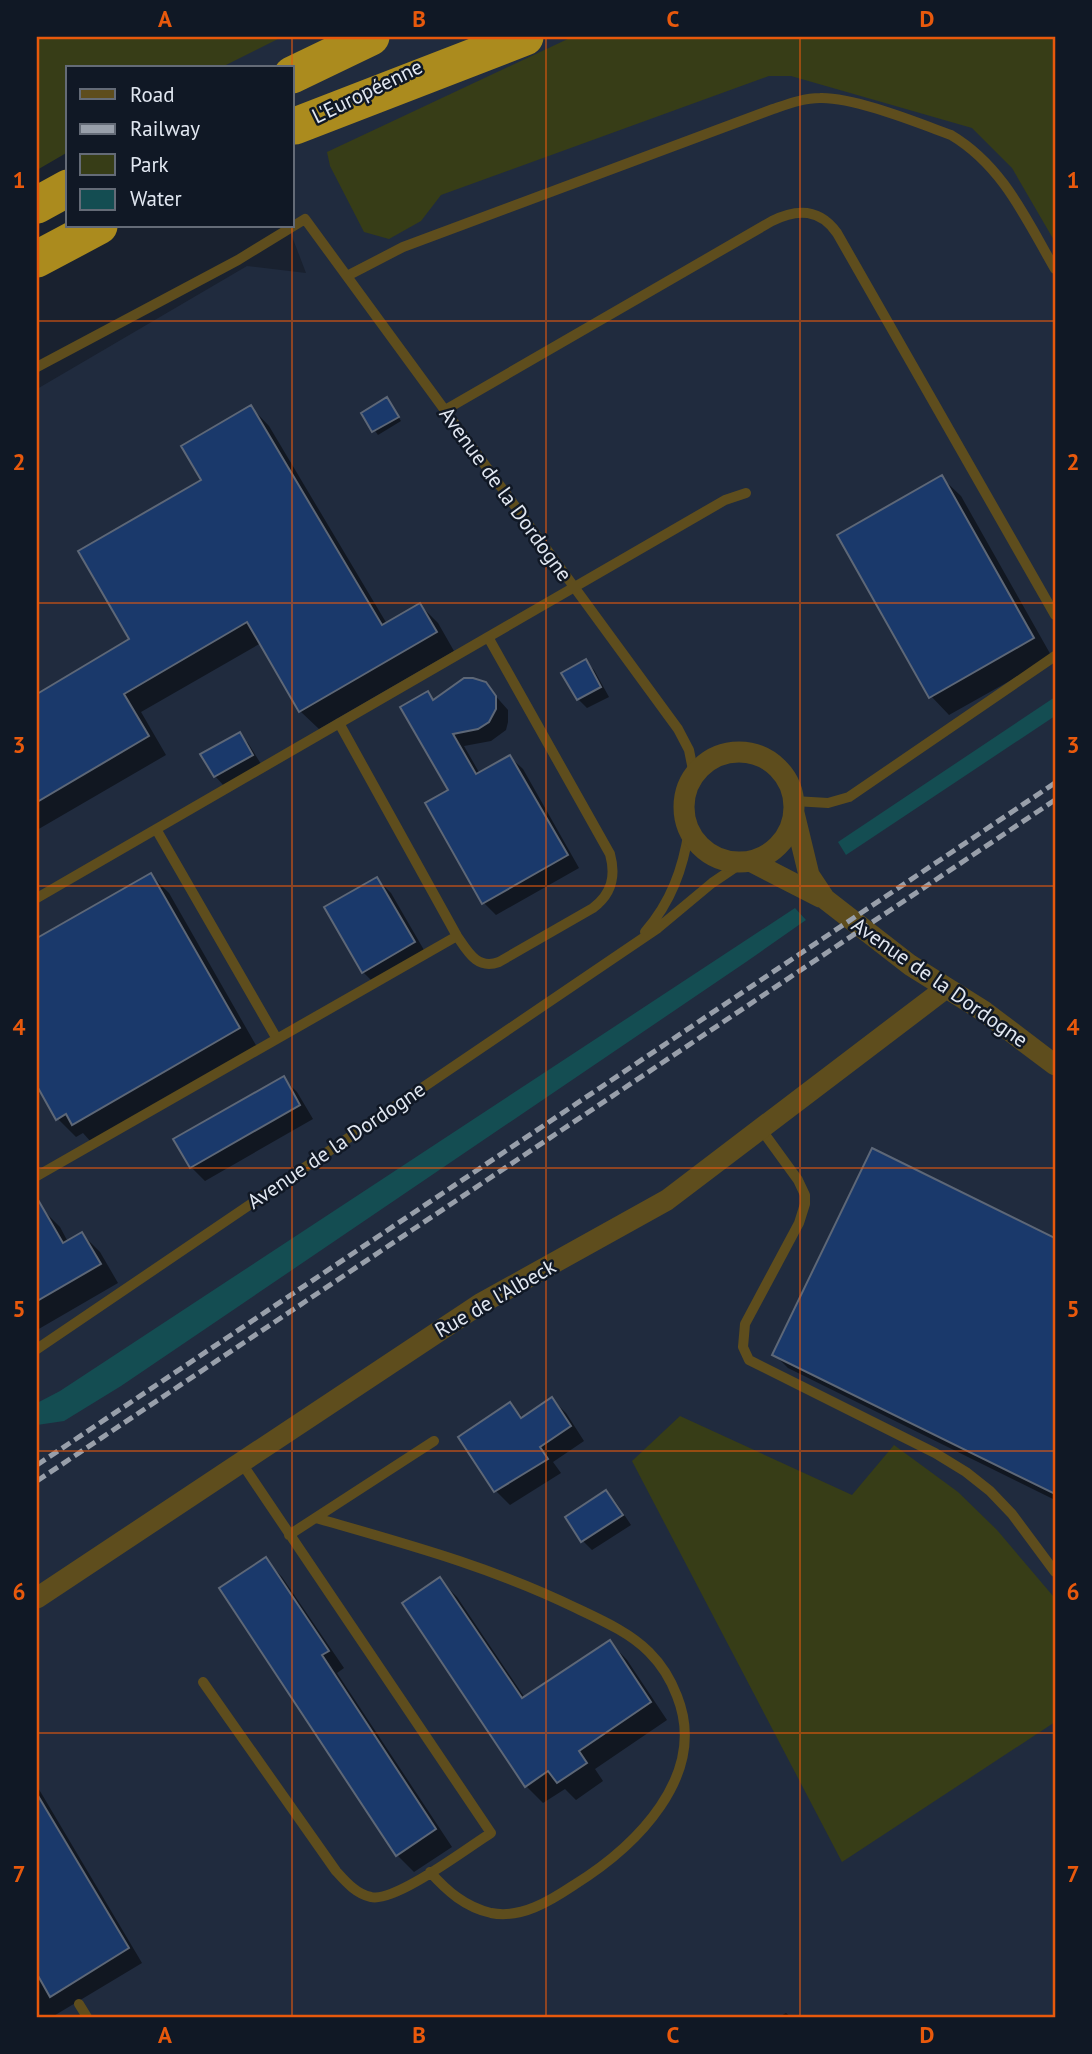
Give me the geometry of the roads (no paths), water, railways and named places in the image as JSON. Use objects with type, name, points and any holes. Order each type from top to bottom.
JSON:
[{"type":"highway","points":[[294,74],[371,37]]},
{"type":"highway","name":"L'Européenne","points":[[294,127],[479,37]]},
{"type":"highway","points":[[294,127],[525,37]]},
{"type":"highway","points":[[37,205],[66,189]]},
{"type":"highway","points":[[37,259],[95,228]]},
{"type":"street","points":[[742,751],[757,754],[772,762],[783,773],[791,786],[794,807],[790,828],[783,841],[771,852],[746,862],[728,861],[714,856],[697,842],[689,830],[684,801],[695,775],[712,758],[742,751]]},
{"type":"street","name":"Avenue de la Dordogne","points":[[794,807],[808,875],[825,899]]},
{"type":"street","name":"Avenue de la Dordogne","points":[[746,862],[825,899],[899,957],[1012,1030],[1055,1065]]},
{"type":"street","name":"Rue de l'Albeck","points":[[37,1598],[480,1304],[667,1200],[946,988]]},
{"type":"lane","points":[[347,276],[403,247],[773,109],[820,98],[846,101],[936,129],[970,147],[1006,185],[1055,269]]},
{"type":"lane","points":[[445,410],[772,220],[798,212],[814,213],[827,221],[837,233],[1055,615]]},
{"type":"lane","name":"Avenue de la Dordogne","points":[[294,226],[305,219],[575,587],[678,729],[689,750],[695,775]]},
{"type":"lane","name":"Avenue de la Dordogne","points":[[37,367],[238,260],[290,228]]},
{"type":"lane","points":[[37,898],[725,500],[746,493]]},
{"type":"lane","points":[[339,723],[457,936],[476,961],[493,964],[599,903],[610,889],[614,876],[607,846],[488,637]]},
{"type":"lane","points":[[794,807],[828,803],[849,797],[1055,656]]},
{"type":"lane","points":[[156,829],[277,1039]]},
{"type":"lane","name":"Avenue de la Dordogne","points":[[635,942],[654,921],[670,897],[682,869],[689,830]]},
{"type":"lane","name":"Avenue de la Dordogne","points":[[37,1349],[658,928],[712,883],[746,862]]},
{"type":"lane","points":[[37,1176],[457,936]]},
{"type":"lane","points":[[761,1129],[798,1180],[805,1195],[805,1204],[799,1223],[745,1324],[743,1346],[749,1360],[935,1453],[966,1472],[1012,1514],[1055,1572]]},
{"type":"lane","points":[[289,1535],[434,1441]]},
{"type":"lane","points":[[203,1682],[336,1871],[353,1888],[369,1897],[388,1896],[491,1833],[241,1462]]},
{"type":"lane","points":[[316,1518],[483,1567],[595,1617],[627,1635],[650,1653],[668,1677],[680,1704],[684,1744],[678,1773],[666,1798],[630,1842],[581,1881],[532,1908],[518,1912],[492,1913],[464,1902],[430,1872]]},
{"type":"lane","points":[[79,2004],[87,2017]]},
{"type":"water","points":[[1055,697],[1055,716],[846,855],[838,842]]},
{"type":"water","points":[[795,908],[806,920],[746,962],[121,1386],[64,1421],[37,1425],[37,1403],[60,1391]]},
{"type":"railway","points":[[37,1465],[1055,783]]},
{"type":"railway","points":[[37,1481],[1055,800]]}]
